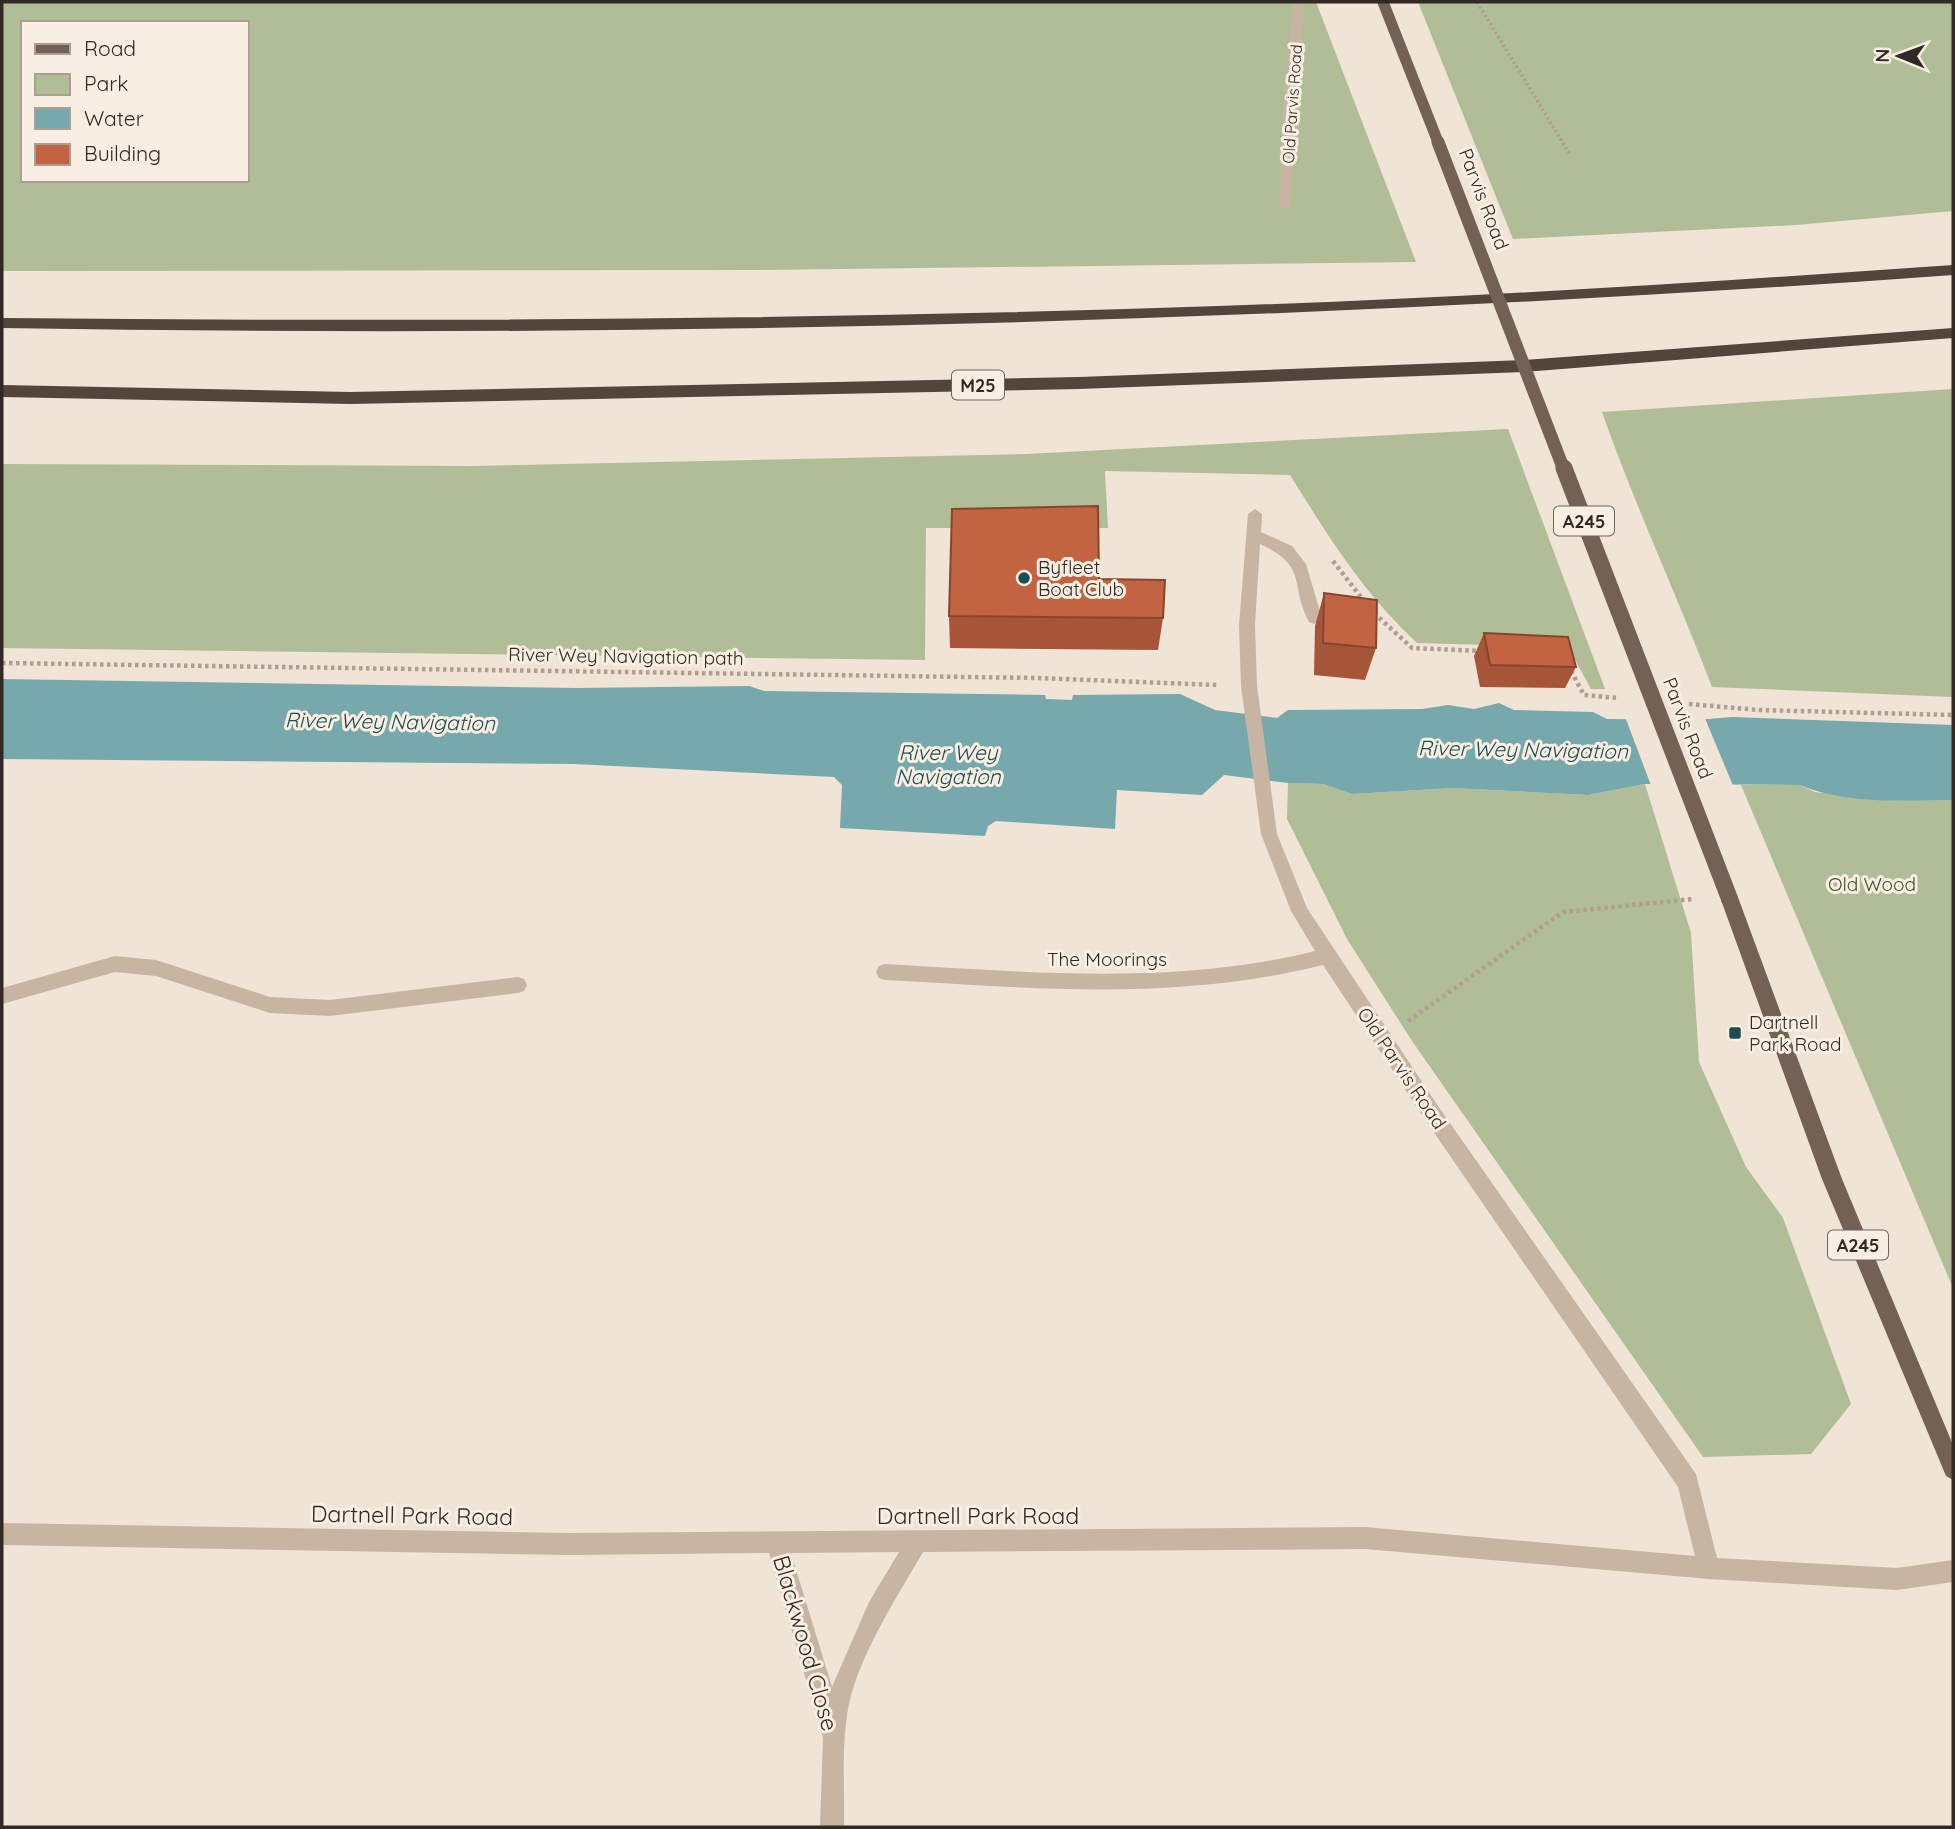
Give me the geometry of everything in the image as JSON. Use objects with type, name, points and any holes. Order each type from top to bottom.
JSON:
[{"type":"highway","points":[[2,323],[477,326],[1252,310],[1788,282],[1953,270]]},
{"type":"highway","name":"M25","points":[[2,391],[350,398],[1079,383],[1524,366],[1953,333]]},
{"type":"main road","name":"Parvis Road","points":[[1383,2],[1730,900],[1832,1179],[1953,1469]]},
{"type":"street","name":"Old Parvis Road","points":[[1286,206],[1289,115],[1298,2]]},
{"type":"street","name":"Old Parvis Road","points":[[1255,514],[1249,571],[1249,686],[1263,809],[1269,834],[1300,911],[1326,956],[1431,1112],[1688,1482],[1709,1568]]},
{"type":"street","points":[[1254,535],[1287,550],[1301,568],[1314,618]]},
{"type":"street","name":"The Moorings","points":[[885,972],[1066,981],[1157,981],[1224,977],[1298,965],[1326,956]]},
{"type":"street","points":[[2,996],[115,964],[156,968],[270,1006],[330,1008],[518,985]]},
{"type":"street","name":"Dartnell Park Road","points":[[2,1534],[569,1545],[1365,1538],[1709,1568],[1897,1579],[1953,1571]]},
{"type":"street","name":"Blackwood Close","points":[[832,1827],[834,1742],[841,1692],[877,1610],[917,1542]]},
{"type":"street","name":"Blackwood Close","points":[[777,1543],[812,1654],[834,1742]]},
{"type":"path","points":[[1477,2],[1571,156]]},
{"type":"path","points":[[1326,554],[1377,616],[1412,648],[1486,651]]},
{"type":"path","name":"River Wey Navigation path","points":[[2,663],[1037,678],[1249,686]]},
{"type":"path","points":[[1567,663],[1584,695],[1624,698]]},
{"type":"path","points":[[1678,703],[1759,710],[1953,715]]},
{"type":"path","points":[[1383,1038],[1563,912],[1698,899]]},
{"type":"green space","points":[[2,2],[1316,2],[1416,262],[762,270],[2,271]]},
{"type":"green space","points":[[1418,2],[1953,2],[1953,211],[1796,225],[1513,239]]},
{"type":"green space","points":[[1953,389],[1953,697],[1712,687],[1602,412]]},
{"type":"green space","points":[[1508,429],[1605,689],[1591,689],[1568,647],[1417,643],[1363,583],[1290,475],[1105,471],[1108,528],[926,528],[925,660],[2,648],[2,464],[473,466],[1027,454]]},
{"type":"green space","points":[[1288,783],[1323,784],[1352,794],[1453,788],[1588,795],[1645,784],[1691,933],[1699,1062],[1746,1167],[1783,1218],[1851,1404],[1811,1454],[1703,1457],[1412,1041],[1347,939],[1287,819]]},
{"type":"green space","name":"Old Wood","points":[[1741,785],[1800,785],[1815,792],[1895,801],[1953,800],[1953,1288]]},
{"type":"water","name":"River Wey Navigation","points":[[2,679],[576,688],[749,686],[764,691],[1045,695],[1046,699],[1072,700],[1073,695],[1180,694],[1215,710],[1277,718],[1288,710],[1422,709],[1448,705],[1474,709],[1499,703],[1514,710],[1593,712],[1607,719],[1696,720],[1732,717],[1953,725],[1953,800],[1895,801],[1855,798],[1835,796],[1800,785],[1645,784],[1588,795],[1453,788],[1352,794],[1323,784],[1288,783],[1224,775],[1202,795],[1117,790],[1115,829],[996,821],[988,826],[985,836],[840,828],[842,785],[834,777],[574,764],[2,759]]},
{"type":"pier","points":[[1624,714],[1704,716],[1734,788],[1652,788]]},
{"type":"building","points":[[1098,506],[1099,579],[1165,580],[1163,618],[949,616],[952,509]]},
{"type":"building","points":[[1324,593],[1377,600],[1376,648],[1323,643]]},
{"type":"building","points":[[1484,633],[1568,637],[1576,667],[1490,665]]},
{"type":"place","name":"Byfleet Boat Club","points":[[1024,578]]},
{"type":"place","name":"Dartnell Park Road","points":[[1735,1033]]}]
